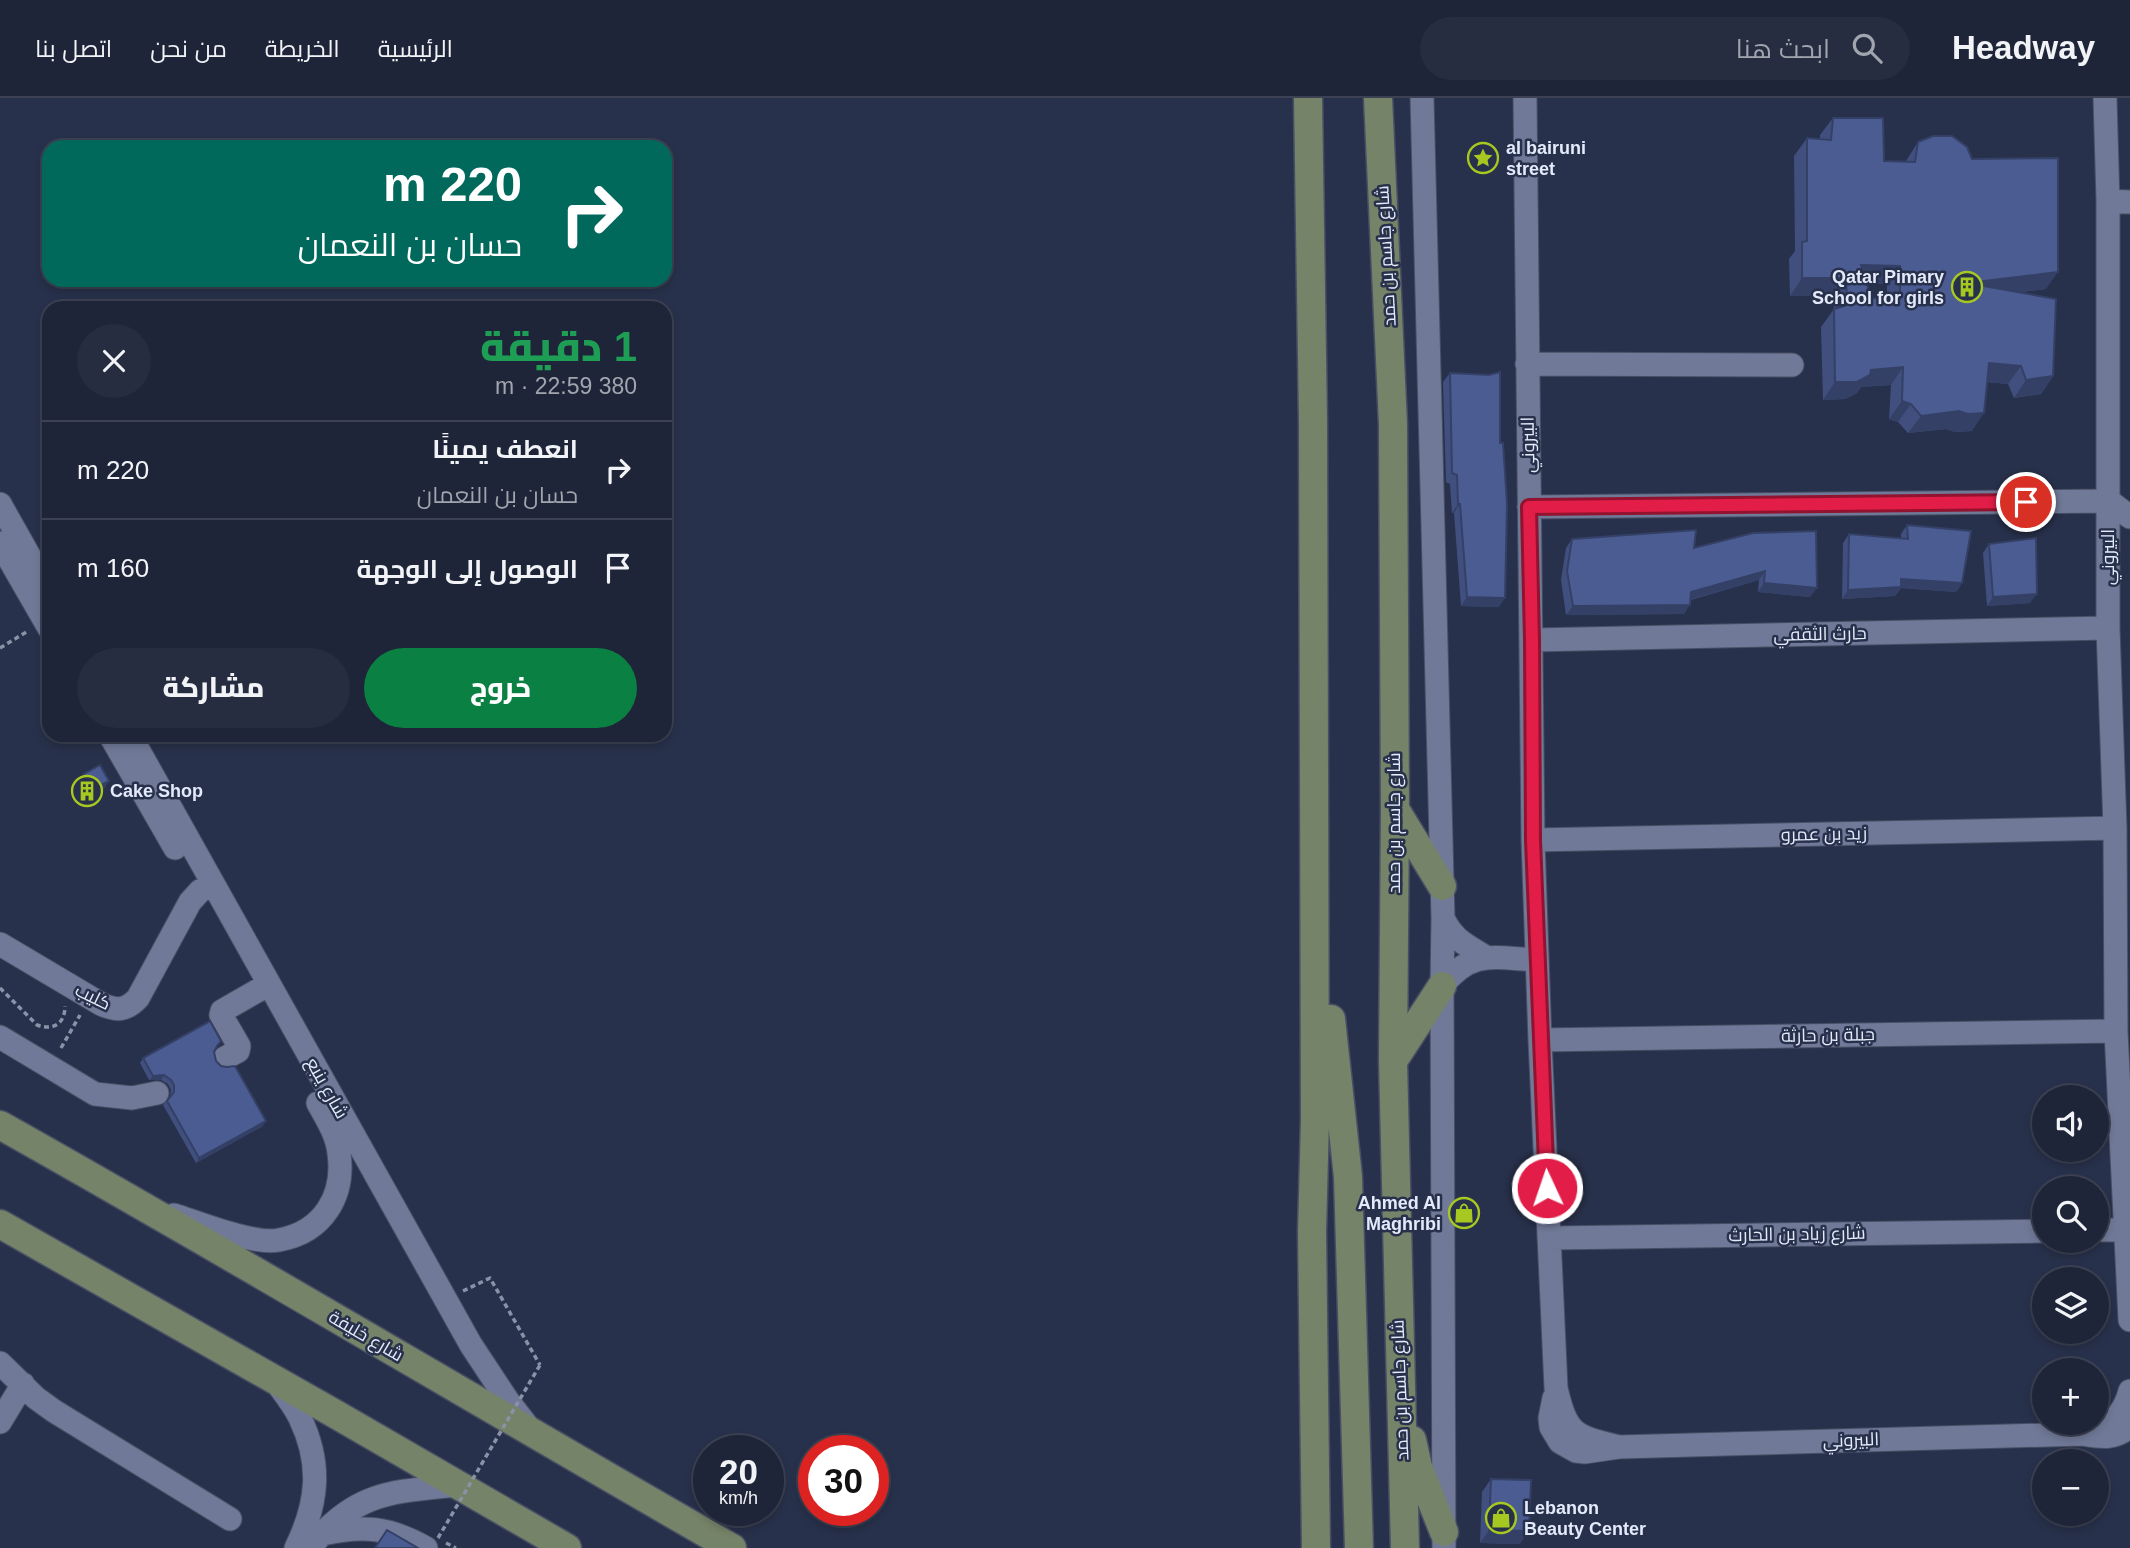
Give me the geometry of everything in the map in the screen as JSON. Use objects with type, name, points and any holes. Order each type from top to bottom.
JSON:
[{"type":"main road","points":[[1308,98],[1313,435],[1315,1119],[1312,1246],[1316,1548]]},
{"type":"main road","name":"شارع جاسم بن حمد","points":[[1378,98],[1393,424],[1393,1061],[1405,1548]]},
{"type":"main road","points":[[1395,809],[1442,886]]},
{"type":"main road","points":[[1315,853],[1348,1177],[1359,1548]]},
{"type":"main road","points":[[1393,1061],[1442,986]]},
{"type":"main road","name":"شارع خليفة","points":[[0,1125],[732,1548]]},
{"type":"main road","points":[[0,1224],[566,1548]]},
{"type":"main road","points":[[1399,1376],[1418,1467],[1447,1543]]},
{"type":"street","points":[[1422,98],[1443,918],[1447,1543]]},
{"type":"street","name":"البيروني","points":[[1525,98],[1533,840],[1556,1388],[1561,1410],[1571,1428],[1588,1439],[1619,1447],[2046,1435]]},
{"type":"street","name":"البيروني","points":[[2105,98],[2119,201],[2109,500],[2108,628],[2115,828],[2123,913],[2116,1031],[2130,1320]]},
{"type":"street","points":[[1527,364],[1792,365]]},
{"type":"street","points":[[1529,507],[2109,500],[2130,517]]},
{"type":"street","points":[[3,517],[42,580]]},
{"type":"street","points":[[0,543],[42,615]]},
{"type":"street","name":"حارث الثقفي","points":[[1532,640],[2108,628]]},
{"type":"street","name":"شارع ينبع","points":[[115,742],[149,786],[304,1062],[489,1373],[535,1436]]},
{"type":"street","name":"شارع ينبع","points":[[133,742],[149,786]]},
{"type":"street","name":"زيد بن عمرو","points":[[1533,840],[2115,828]]},
{"type":"street","name":"كليب","points":[[0,944],[89,998],[111,1009],[120,1010],[130,1006],[138,998],[190,902],[206,887]]},
{"type":"street","points":[[1443,918],[1450,932],[1458,940],[1487,958]]},
{"type":"street","points":[[1442,986],[1468,961],[1487,958],[1537,960]]},
{"type":"street","points":[[225,1058],[238,1051],[239,1046],[222,1017],[222,1011],[263,987]]},
{"type":"street","name":"جبلة بن حارثة","points":[[1540,1040],[2116,1031]]},
{"type":"street","points":[[0,1037],[95,1094],[132,1098],[157,1093]]},
{"type":"street","name":"شارع ينبع","points":[[140,1204],[246,1237],[277,1241],[302,1231],[322,1218],[336,1197],[340,1174],[339,1151],[304,1062]]},
{"type":"street","points":[[2109,1230],[2126,1230]]},
{"type":"street","name":"شارع زياد بن الحارث","points":[[1550,1238],[2032,1231]]},
{"type":"street","points":[[0,1363],[36,1398],[54,1411],[230,1518]]},
{"type":"street","points":[[274,1379],[299,1415],[309,1438],[314,1466],[316,1482],[313,1505],[296,1548]]},
{"type":"street","points":[[0,1422],[23,1384]]},
{"type":"street","name":"البيروني","points":[[2109,1423],[2125,1405],[2130,1391]]},
{"type":"street","name":"البيروني","points":[[2092,1435],[2113,1437],[2130,1426]]},
{"type":"street","points":[[316,1541],[350,1510],[363,1502],[391,1492],[458,1485]]},
{"type":"street","points":[[391,1492],[392,1517],[425,1542]]},
{"type":"street","points":[[316,1541],[340,1530],[373,1528],[425,1542]]},
{"type":"path","points":[[0,648],[42,627]]},
{"type":"path","points":[[0,988],[37,1025],[44,1028],[52,1028],[60,1023],[64,1017],[63,1000]]},
{"type":"path","points":[[60,1051],[89,998]]},
{"type":"path","points":[[425,1542],[540,1365],[490,1278],[445,1300]]},
{"type":"building","name":"Qatar Pimary School for girls","points":[[1833,118],[1883,118],[1884,161],[1915,162],[1918,142],[1933,136],[1952,136],[1967,147],[1972,159],[2058,158],[2058,272],[1967,283],[2056,299],[2053,376],[2026,380],[2021,366],[1989,363],[1984,413],[1968,414],[1959,411],[1921,416],[1911,404],[1902,401],[1903,367],[1871,370],[1870,375],[1857,382],[1835,382],[1834,309],[1847,305],[1846,278],[1802,278],[1802,242],[1807,241],[1807,138],[1831,140]],"holes":[[[1861,265],[1900,266],[1900,299],[1871,298]]]},
{"type":"building","points":[[1500,372],[1500,443],[1503,443],[1507,504],[1505,598],[1467,597],[1457,475],[1452,473],[1450,373],[1489,375]]},
{"type":"building","points":[[1907,525],[1971,531],[1962,583],[1901,579],[1901,587],[1848,590],[1849,534],[1908,539]]},
{"type":"building","points":[[1696,530],[1694,548],[1753,533],[1816,531],[1817,588],[1764,583],[1765,571],[1691,592],[1690,605],[1573,606],[1567,571],[1572,539]]},
{"type":"building","points":[[2036,538],[2037,594],[1993,597],[1989,544]]},
{"type":"building","points":[[100,765],[109,781],[94,789],[84,774]]},
{"type":"building","points":[[210,1021],[221,1041],[214,1052],[216,1061],[221,1066],[235,1066],[266,1121],[199,1158],[167,1101],[174,1092],[174,1085],[164,1075],[153,1076],[143,1058]]},
{"type":"building","points":[[1491,1479],[1531,1480],[1529,1531],[1489,1530]]},
{"type":"building","points":[[387,1530],[418,1548],[375,1548]]},
{"type":"place","name":"al bairuni street","points":[[1483,158]]},
{"type":"place","name":"Qatar Pimary School for girls","points":[[1967,287]]},
{"type":"place","name":"Cake Shop","points":[[87,791]]},
{"type":"place","name":"Ahmed Al Maghribi","points":[[1464,1213]]},
{"type":"place","name":"Lebanon Beauty Center","points":[[1501,1518]]},
{"type":"route","points":[[1547,1188],[1533,840],[1529,507],[2026,502]]}]
